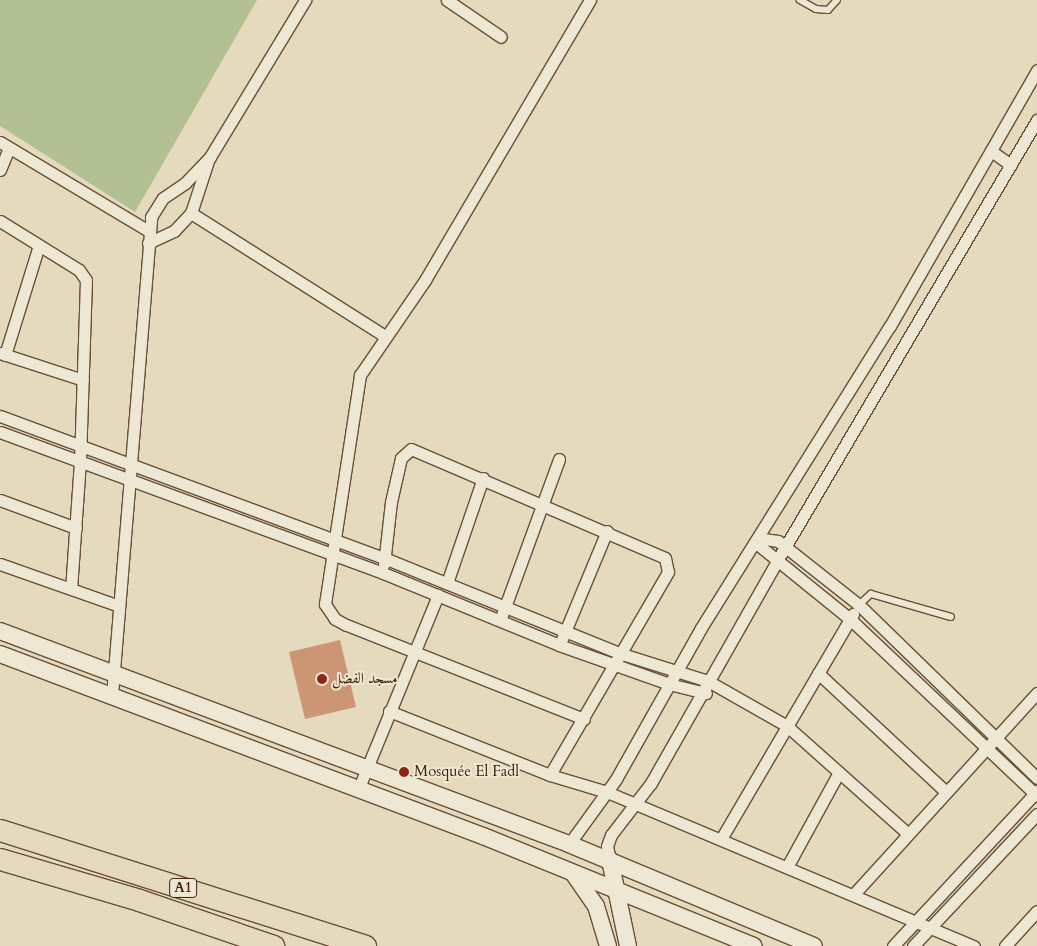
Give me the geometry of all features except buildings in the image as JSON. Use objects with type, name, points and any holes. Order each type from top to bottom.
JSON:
[{"type":"highway","name":"A1","points":[[0,830],[365,946]]},
{"type":"highway","name":"A1","points":[[0,859],[139,900],[274,946]]},
{"type":"street","points":[[112,695],[129,462],[149,231],[158,204],[194,175],[210,156],[306,0]]},
{"type":"street","points":[[448,0],[501,37]]},
{"type":"street","points":[[584,719],[346,625],[330,614],[325,604],[356,390],[363,370],[425,280],[590,0]]},
{"type":"street","points":[[608,946],[596,906],[572,871],[566,858],[569,844],[607,792],[669,684],[890,326],[1037,70]]},
{"type":"street","points":[[628,946],[610,860],[609,840],[637,804],[778,559],[1037,120]]},
{"type":"street","points":[[0,170],[5,145],[149,231]]},
{"type":"street","points":[[991,151],[1011,165]]},
{"type":"street","points":[[148,243],[174,230],[191,213],[210,156]]},
{"type":"street","points":[[191,213],[385,336]]},
{"type":"street","points":[[0,221],[85,277],[80,461],[71,589]]},
{"type":"street","points":[[39,245],[3,354],[83,380]]},
{"type":"street","points":[[0,416],[129,462],[384,558],[622,654],[708,681],[786,726],[907,833]]},
{"type":"street","points":[[0,432],[383,573],[559,645],[700,694],[724,691]]},
{"type":"street","points":[[383,573],[391,502],[405,452],[416,450],[542,502],[660,554],[669,567],[616,665],[550,774]]},
{"type":"street","points":[[500,621],[559,459]]},
{"type":"street","points":[[447,583],[483,478]]},
{"type":"street","points":[[0,500],[76,528]]},
{"type":"street","points":[[559,645],[607,531]]},
{"type":"street","points":[[756,543],[767,538],[787,546],[859,605],[1037,778]]},
{"type":"street","points":[[756,543],[778,559],[850,620],[1036,793],[892,946]]},
{"type":"street","points":[[0,564],[119,606]]},
{"type":"street","points":[[358,790],[366,766],[416,652],[438,595]]},
{"type":"street","points":[[721,839],[859,605]]},
{"type":"street","points":[[0,631],[366,766],[569,844],[814,946]]},
{"type":"street","points":[[0,654],[572,871],[754,946]]},
{"type":"street","points":[[818,673],[946,792]]},
{"type":"street","points":[[853,895],[985,746],[1037,693]]},
{"type":"street","points":[[389,711],[550,774],[607,792],[637,804],[974,946]]},
{"type":"street","points":[[787,866],[839,772]]},
{"type":"street","points":[[913,946],[1037,814]]},
{"type":"street","points":[[1005,946],[1037,911]]},
{"type":"lane","points":[[800,0],[816,9],[828,10],[837,0]]},
{"type":"lane","points":[[859,605],[871,594],[951,617]]},
{"type":"green space","points":[[0,0],[257,0],[135,212],[0,126]]},
{"type":"place","name":"مسجد الفضل","points":[[322,679]]},
{"type":"place","name":"Mosquée El Fadl","points":[[404,772]]}]
